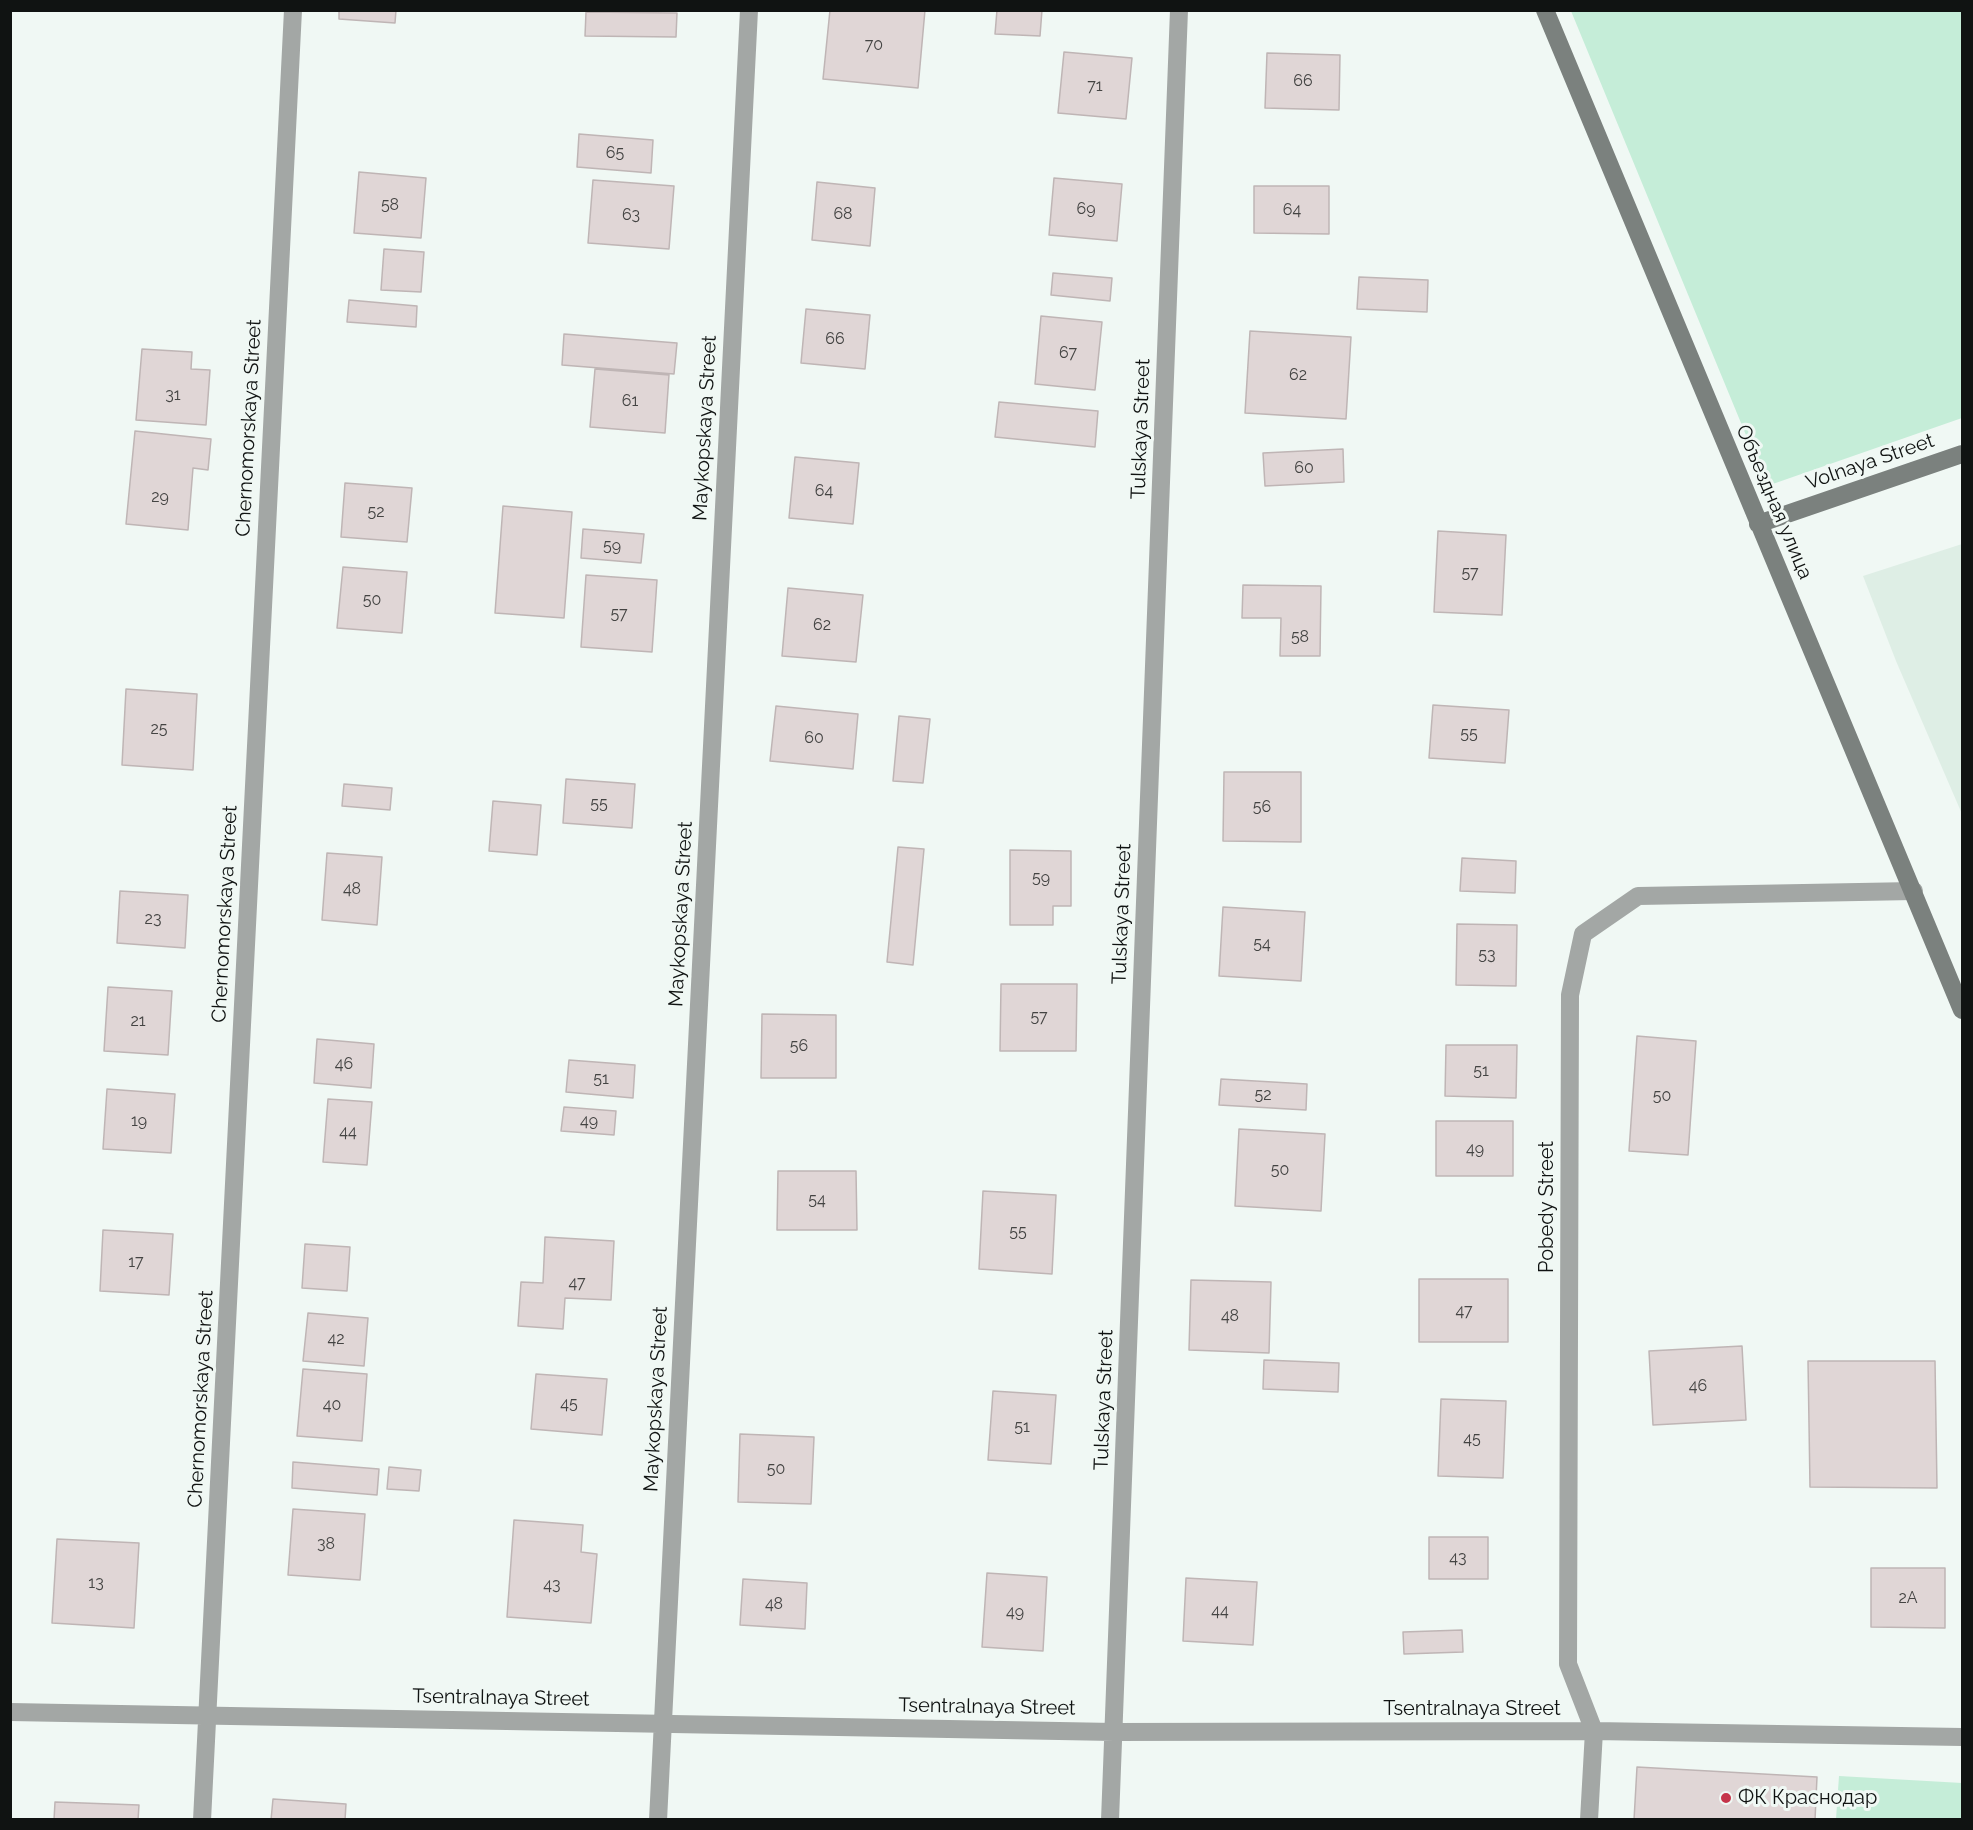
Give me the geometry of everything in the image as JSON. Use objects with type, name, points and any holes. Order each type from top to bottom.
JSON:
[{"type":"street","name":"Chernomorskaya Street","points":[[202,1820],[293,10]]},
{"type":"street","name":"Maykopskaya Street","points":[[657,1820],[749,10]]},
{"type":"street","name":"Tulskaya Street","points":[[1110,1820],[1179,10]]},
{"type":"street","name":"Объездная улица","points":[[1545,10],[1962,1010]]},
{"type":"street","name":"Volnaya Street","points":[[1758,524],[1962,454]]},
{"type":"street","name":"Pobedy Street","points":[[1589,1820],[1594,1731],[1568,1664],[1570,995],[1583,934],[1638,896],[1914,891]]},
{"type":"street","name":"Tsentralnaya Street","points":[[10,1712],[1114,1732],[1594,1731],[1962,1737]]},
{"type":"shaded area","points":[[1962,544],[1962,814],[1896,661],[1863,576]]},
{"type":"green space","points":[[1571,11],[1962,11],[1962,418],[1767,486]]},
{"type":"green space","points":[[1839,1776],[1962,1783],[1962,1819],[1836,1819]]},
{"type":"building","points":[[339,10],[396,10],[395,23],[339,19]]},
{"type":"building","points":[[830,10],[925,10],[918,88],[823,79]]},
{"type":"building","points":[[997,10],[1042,10],[1040,36],[995,34]]},
{"type":"building","points":[[586,12],[677,13],[676,37],[585,36]]},
{"type":"building","points":[[1064,52],[1132,58],[1126,119],[1058,113]]},
{"type":"building","points":[[1267,53],[1340,55],[1339,110],[1265,108]]},
{"type":"building","points":[[579,134],[653,140],[651,173],[577,167]]},
{"type":"building","points":[[359,172],[426,178],[421,238],[354,233]]},
{"type":"building","points":[[1054,178],[1122,184],[1117,241],[1049,235]]},
{"type":"building","points":[[593,180],[674,186],[669,249],[588,243]]},
{"type":"building","points":[[817,182],[875,188],[870,246],[812,240]]},
{"type":"building","points":[[1254,186],[1329,186],[1329,234],[1254,233]]},
{"type":"building","points":[[384,249],[424,252],[421,292],[381,290]]},
{"type":"building","points":[[1053,273],[1112,278],[1110,301],[1051,295]]},
{"type":"building","points":[[1359,277],[1428,280],[1427,312],[1357,309]]},
{"type":"building","points":[[349,300],[417,306],[416,327],[347,322]]},
{"type":"building","points":[[806,309],[870,315],[865,369],[801,363]]},
{"type":"building","points":[[1041,316],[1102,322],[1095,390],[1035,384]]},
{"type":"building","points":[[1250,331],[1351,337],[1346,419],[1245,413]]},
{"type":"building","points":[[564,334],[677,343],[674,374],[562,365]]},
{"type":"building","points":[[142,349],[192,352],[191,369],[210,370],[206,425],[136,420]]},
{"type":"building","points":[[595,369],[669,375],[665,433],[590,427]]},
{"type":"building","points":[[999,402],[1098,411],[1095,447],[995,437]]},
{"type":"building","points":[[135,431],[211,439],[208,470],[193,468],[188,530],[126,524]]},
{"type":"building","points":[[1343,449],[1344,482],[1265,486],[1263,453]]},
{"type":"building","points":[[795,457],[859,463],[853,524],[789,518]]},
{"type":"building","points":[[345,483],[412,488],[407,542],[341,537]]},
{"type":"building","points":[[503,506],[572,512],[564,618],[495,613]]},
{"type":"building","points":[[583,529],[644,534],[641,563],[581,558]]},
{"type":"building","points":[[1438,531],[1506,535],[1502,615],[1434,612]]},
{"type":"building","points":[[343,567],[407,572],[402,633],[337,628]]},
{"type":"building","points":[[586,575],[657,580],[652,652],[581,647]]},
{"type":"building","points":[[1243,585],[1321,586],[1320,656],[1280,656],[1281,618],[1242,618]]},
{"type":"building","points":[[788,588],[863,595],[856,662],[782,656]]},
{"type":"building","points":[[126,689],[197,694],[193,770],[122,765]]},
{"type":"building","points":[[1433,705],[1509,710],[1505,763],[1429,758]]},
{"type":"building","points":[[776,706],[858,714],[853,769],[770,761]]},
{"type":"building","points":[[899,716],[930,719],[923,783],[893,781]]},
{"type":"building","points":[[1224,772],[1301,772],[1301,842],[1223,841]]},
{"type":"building","points":[[566,779],[635,784],[632,828],[563,823]]},
{"type":"building","points":[[344,784],[392,788],[390,810],[342,806]]},
{"type":"building","points":[[493,801],[541,805],[537,855],[489,851]]},
{"type":"building","points":[[898,847],[924,849],[913,965],[887,962]]},
{"type":"building","points":[[1010,850],[1071,851],[1071,906],[1053,906],[1053,925],[1010,925]]},
{"type":"building","points":[[327,853],[382,857],[377,925],[322,920]]},
{"type":"building","points":[[1462,858],[1516,861],[1515,893],[1460,891]]},
{"type":"building","points":[[120,891],[188,895],[185,948],[117,943]]},
{"type":"building","points":[[1223,907],[1305,912],[1301,981],[1219,976]]},
{"type":"building","points":[[1457,924],[1517,925],[1516,986],[1456,985]]},
{"type":"building","points":[[1001,984],[1077,984],[1076,1051],[1000,1051]]},
{"type":"building","points":[[108,987],[172,991],[168,1055],[104,1051]]},
{"type":"building","points":[[762,1014],[836,1015],[836,1078],[761,1078]]},
{"type":"building","points":[[1637,1036],[1696,1041],[1688,1155],[1629,1151]]},
{"type":"building","points":[[317,1039],[374,1044],[371,1088],[314,1083]]},
{"type":"building","points":[[1446,1045],[1517,1045],[1516,1098],[1445,1096]]},
{"type":"building","points":[[569,1060],[635,1065],[633,1098],[566,1092]]},
{"type":"building","points":[[1221,1079],[1307,1084],[1306,1110],[1219,1105]]},
{"type":"building","points":[[107,1089],[175,1094],[171,1153],[103,1149]]},
{"type":"building","points":[[328,1099],[372,1102],[367,1165],[323,1162]]},
{"type":"building","points":[[564,1107],[616,1111],[614,1135],[561,1131]]},
{"type":"building","points":[[1436,1121],[1513,1121],[1513,1176],[1436,1176]]},
{"type":"building","points":[[1239,1129],[1325,1134],[1321,1211],[1235,1206]]},
{"type":"building","points":[[778,1171],[856,1171],[857,1230],[777,1230]]},
{"type":"building","points":[[983,1191],[1056,1195],[1052,1274],[979,1269]]},
{"type":"building","points":[[103,1230],[173,1234],[169,1295],[100,1291]]},
{"type":"building","points":[[545,1237],[614,1241],[611,1300],[565,1298],[563,1329],[518,1326],[521,1282],[543,1283]]},
{"type":"building","points":[[305,1244],[350,1247],[347,1291],[302,1288]]},
{"type":"building","points":[[1419,1279],[1508,1279],[1508,1342],[1419,1342]]},
{"type":"building","points":[[1191,1280],[1271,1282],[1269,1353],[1189,1350]]},
{"type":"building","points":[[308,1313],[368,1318],[364,1366],[303,1361]]},
{"type":"building","points":[[1742,1346],[1746,1420],[1653,1425],[1649,1351]]},
{"type":"building","points":[[1264,1360],[1339,1363],[1338,1392],[1263,1389]]},
{"type":"building","points":[[1808,1361],[1935,1361],[1937,1488],[1810,1487]]},
{"type":"building","points":[[303,1369],[367,1374],[362,1441],[297,1436]]},
{"type":"building","points":[[536,1374],[607,1379],[602,1435],[531,1429]]},
{"type":"building","points":[[993,1391],[1056,1395],[1051,1464],[988,1460]]},
{"type":"building","points":[[1441,1399],[1506,1401],[1503,1478],[1438,1476]]},
{"type":"building","points":[[740,1434],[814,1437],[811,1504],[738,1502]]},
{"type":"building","points":[[293,1462],[379,1469],[377,1495],[292,1488]]},
{"type":"building","points":[[389,1467],[421,1470],[419,1491],[387,1489]]},
{"type":"building","points":[[293,1509],[365,1514],[360,1580],[288,1575]]},
{"type":"building","points":[[514,1520],[583,1525],[581,1552],[597,1554],[591,1623],[507,1617]]},
{"type":"building","points":[[1429,1537],[1488,1537],[1488,1579],[1429,1579]]},
{"type":"building","points":[[57,1539],[139,1543],[134,1628],[52,1623]]},
{"type":"building","points":[[1871,1568],[1945,1568],[1945,1628],[1871,1627]]},
{"type":"building","points":[[987,1573],[1047,1577],[1043,1651],[982,1647]]},
{"type":"building","points":[[1186,1578],[1257,1582],[1253,1645],[1183,1641]]},
{"type":"building","points":[[743,1579],[807,1583],[805,1629],[740,1625]]},
{"type":"building","points":[[1462,1630],[1463,1652],[1404,1654],[1403,1632]]},
{"type":"building","name":"ФК Краснодар","points":[[1637,1767],[1817,1777],[1815,1820],[1634,1820]]},
{"type":"building","points":[[273,1799],[346,1804],[345,1820],[271,1820]]},
{"type":"building","points":[[55,1802],[139,1805],[138,1820],[54,1820]]},
{"type":"place","name":"ФК Краснодар","points":[[1726,1798]]}]
